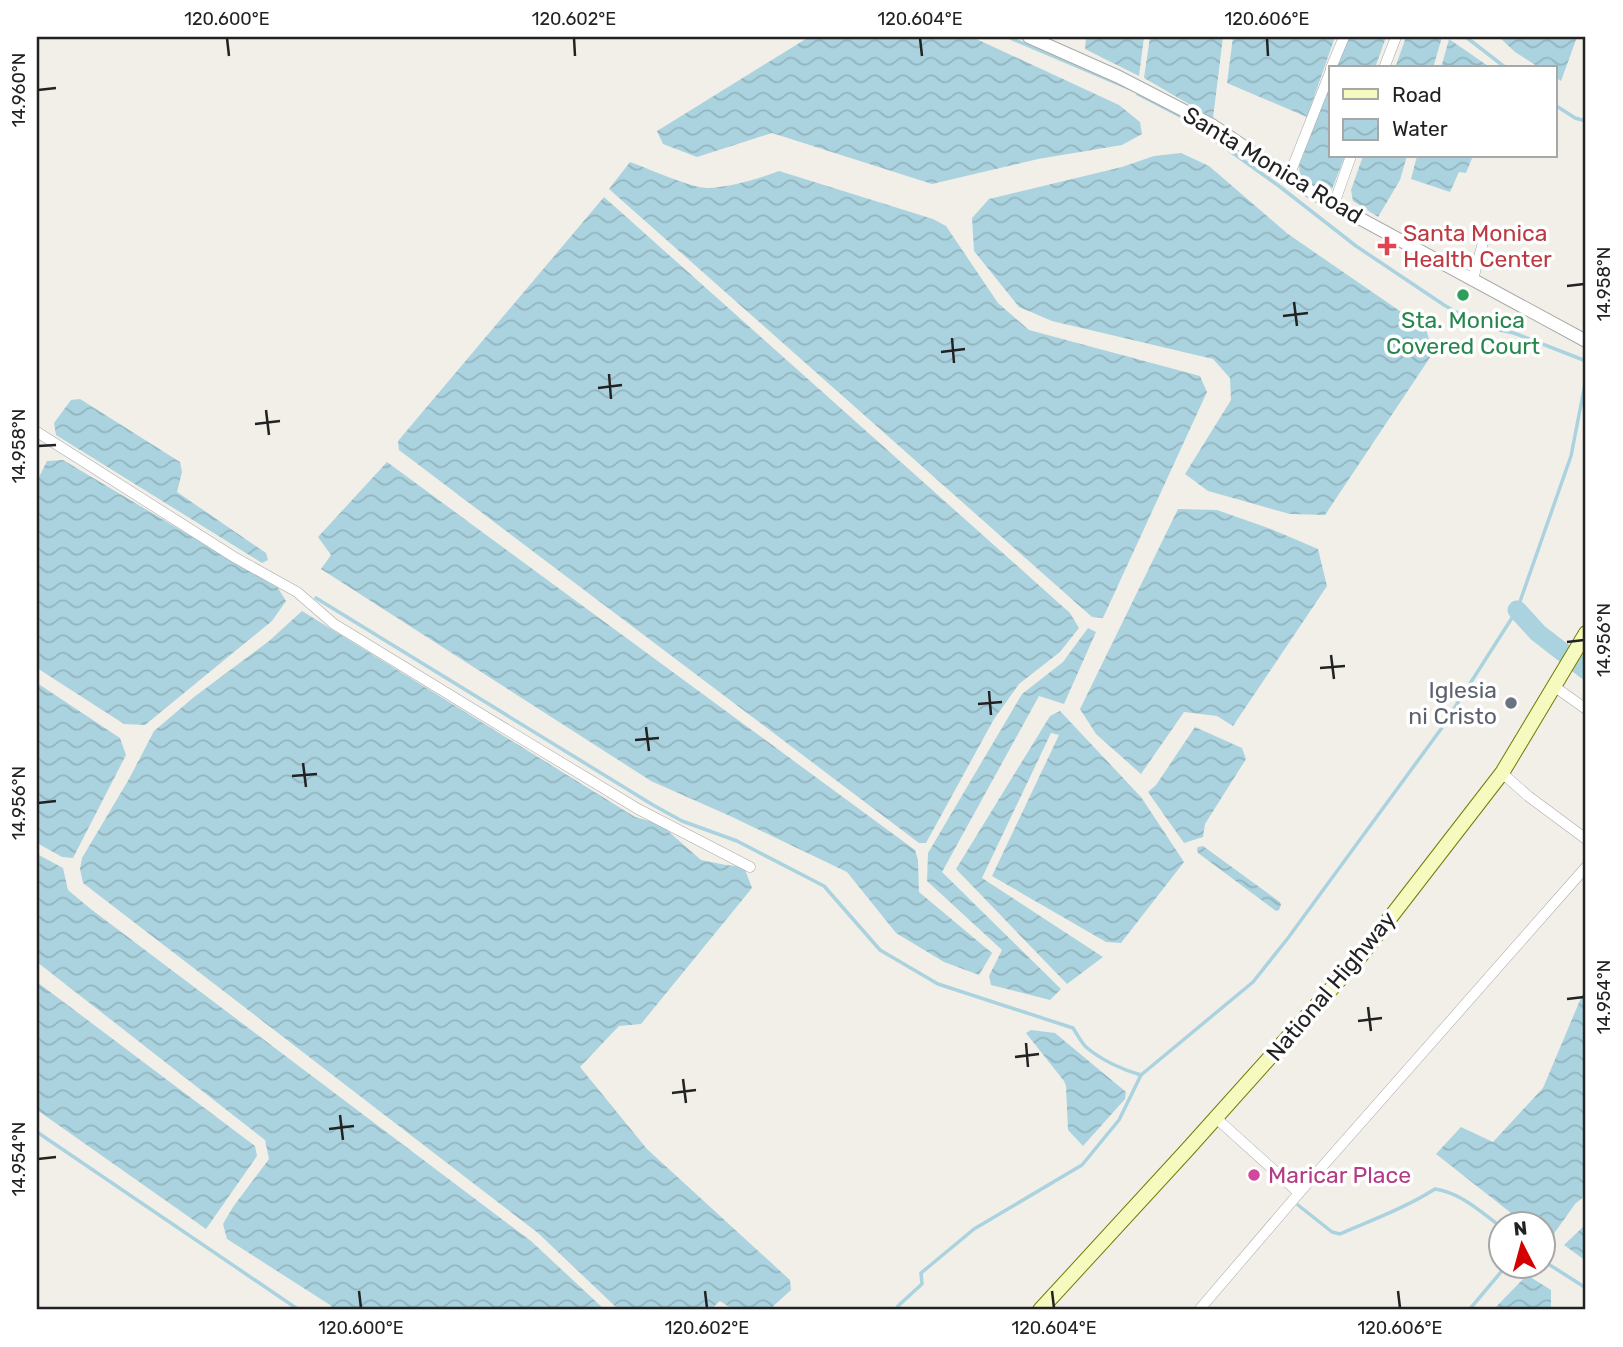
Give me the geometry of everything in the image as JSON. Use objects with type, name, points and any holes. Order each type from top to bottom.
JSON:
[{"type":"main road","name":"National Highway","points":[[1040,1310],[1359,958],[1502,772],[1586,633]]},
{"type":"street","name":"Santa Monica Road","points":[[1029,37],[1119,77],[1212,125],[1313,192],[1586,341]]},
{"type":"street","points":[[1332,66],[1344,37]]},
{"type":"street","points":[[1385,66],[1396,37]]},
{"type":"street","points":[[1289,176],[1329,74]]},
{"type":"street","points":[[1334,204],[1350,158]]},
{"type":"street","points":[[1473,279],[1484,239]]},
{"type":"street","points":[[37,432],[234,557],[297,592],[334,624],[481,714],[638,809],[750,867]]},
{"type":"street","points":[[1556,685],[1586,709]]},
{"type":"street","points":[[1502,772],[1586,839]]},
{"type":"street","points":[[1199,1310],[1298,1193],[1586,867]]},
{"type":"street","points":[[1216,1118],[1298,1193]]},
{"type":"water","points":[[809,37],[972,37],[1119,105],[1140,122],[1142,134],[1122,145],[1038,159],[932,184],[772,133],[697,157],[663,144],[657,131]]},
{"type":"water","points":[[1086,37],[1144,37],[1139,76],[1085,49]]},
{"type":"water","points":[[1150,37],[1223,37],[1213,118],[1144,78]]},
{"type":"water","points":[[1233,37],[1335,37],[1307,117],[1227,83]]},
{"type":"water","points":[[1347,37],[1386,37],[1376,66],[1337,66]]},
{"type":"water","points":[[1406,37],[1442,37],[1434,66],[1396,66]]},
{"type":"water","points":[[1499,37],[1577,37],[1561,81],[1556,78],[1556,66],[1537,66],[1515,52]]},
{"type":"water","points":[[1449,39],[1488,66],[1442,66]]},
{"type":"water","points":[[1329,86],[1329,158],[1344,158],[1330,194],[1300,176],[1299,166]]},
{"type":"water","points":[[1181,153],[1209,166],[1288,234],[1426,329],[1433,353],[1325,515],[1290,514],[1208,491],[1185,474],[1231,400],[1230,378],[1213,359],[1052,321],[1019,307],[974,251],[972,218],[989,199],[1122,167],[1154,156]]},
{"type":"water","points":[[1362,158],[1406,158],[1400,180],[1378,217],[1353,201],[1351,190]]},
{"type":"water","points":[[1416,158],[1472,158],[1466,173],[1459,172],[1450,192],[1411,179]]},
{"type":"water","points":[[630,162],[681,182],[709,188],[744,182],[779,171],[933,219],[946,226],[998,303],[1029,330],[1200,376],[1207,392],[1103,618],[1092,617],[609,189]]},
{"type":"water","points":[[604,197],[1070,613],[1079,628],[1060,652],[1019,684],[994,719],[926,843],[919,843],[399,450],[398,441]]},
{"type":"water","points":[[80,399],[180,462],[182,472],[177,492],[266,553],[268,560],[262,563],[56,435],[54,423],[71,400]]},
{"type":"water","points":[[63,460],[278,588],[286,601],[272,621],[145,725],[124,724],[37,668],[37,481],[47,461]]},
{"type":"water","points":[[387,462],[915,850],[919,892],[992,953],[979,975],[944,962],[896,933],[847,872],[651,781],[321,569],[331,555],[318,537]]},
{"type":"water","points":[[1178,509],[1217,510],[1318,549],[1327,586],[1233,726],[1217,716],[1184,712],[1141,774],[1096,734],[1080,709]]},
{"type":"water","points":[[302,611],[635,817],[660,824],[701,860],[744,867],[752,888],[641,1024],[619,1026],[580,1067],[647,1149],[790,1280],[791,1290],[769,1310],[734,1310],[720,1301],[710,1310],[619,1310],[538,1233],[83,883],[80,869],[82,858],[154,731],[194,697],[269,641]]},
{"type":"water","points":[[1088,628],[1096,632],[1064,704],[1039,696],[942,872],[1061,989],[1050,1000],[991,985],[989,976],[1002,950],[927,881],[928,853],[1022,694],[1063,662]]},
{"type":"water","points":[[37,683],[120,738],[126,755],[73,858],[62,857],[37,843]]},
{"type":"water","points":[[1060,711],[1141,797],[1184,862],[1121,943],[1106,942],[992,876],[1059,735],[1051,733],[982,878],[1103,957],[1067,984],[956,869],[1050,716]]},
{"type":"water","points":[[1195,727],[1242,748],[1246,759],[1205,824],[1203,837],[1184,843],[1148,792],[1156,785]]},
{"type":"water","points":[[1203,846],[1280,902],[1279,910],[1276,911],[1198,853],[1198,847]]},
{"type":"water","points":[[37,854],[63,868],[68,890],[92,910],[531,1241],[605,1310],[335,1310],[227,1239],[223,1224],[269,1159],[265,1140],[37,962]]},
{"type":"water","points":[[37,982],[255,1146],[257,1156],[206,1229],[37,1110]]},
{"type":"water","points":[[1586,986],[1586,1195],[1575,1204],[1556,1231],[1556,1210],[1507,1210],[1436,1154],[1461,1127],[1493,1142],[1543,1088]]},
{"type":"water","points":[[1031,1030],[1055,1033],[1126,1092],[1125,1099],[1083,1146],[1068,1130],[1064,1081],[1026,1033]]},
{"type":"water","points":[[1586,1224],[1586,1261],[1564,1245]]},
{"type":"water","points":[[1522,1280],[1535,1280],[1551,1290],[1551,1310],[1493,1310]]},
{"type":"waterway","points":[[1008,37],[1128,88]]},
{"type":"waterway","points":[[1466,37],[1503,66]]},
{"type":"waterway","points":[[1138,94],[1184,118],[1279,186],[1356,246],[1444,305],[1480,326],[1514,333],[1586,361]]},
{"type":"waterway","points":[[1556,106],[1575,118],[1586,121]]},
{"type":"waterway","points":[[896,1310],[922,1284],[921,1273],[974,1229],[1082,1165],[1119,1120],[1141,1075],[1253,982],[1288,938],[1441,729],[1517,610],[1571,456],[1586,379]]},
{"type":"waterway","points":[[316,598],[653,805],[682,821],[737,841],[824,886],[880,950],[938,984],[1073,1028],[1092,1052],[1112,1064],[1141,1075]]},
{"type":"waterway","points":[[1517,610],[1538,633],[1586,670]]},
{"type":"waterway","points":[[37,1132],[299,1310]]},
{"type":"waterway","points":[[1298,1205],[1332,1232],[1340,1234],[1400,1208],[1435,1189],[1462,1199],[1486,1215]]},
{"type":"waterway","points":[[1556,1269],[1586,1288]]},
{"type":"waterway","points":[[1469,1310],[1494,1280]]},
{"type":"place","name":"Santa Monica Health Center","points":[[1387,246]]},
{"type":"place","name":"Sta. Monica Covered Court","points":[[1463,295]]},
{"type":"place","name":"Iglesia ni Cristo","points":[[1511,703]]},
{"type":"place","name":"Maricar Place","points":[[1254,1175]]}]
